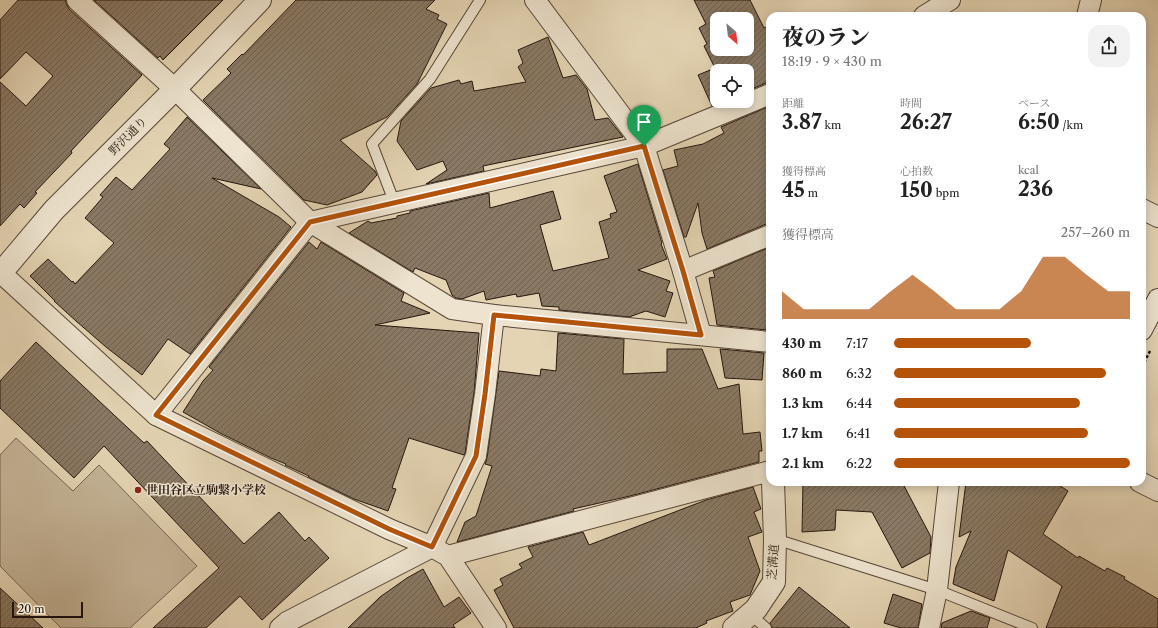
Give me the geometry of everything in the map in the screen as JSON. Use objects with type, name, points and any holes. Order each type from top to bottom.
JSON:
[{"type":"street","points":[[77,0],[175,89],[310,222],[452,309],[494,315],[766,342]]},
{"type":"street","name":"野沢通り","points":[[0,273],[54,210],[175,89],[260,0]]},
{"type":"street","points":[[536,0],[644,146],[683,271],[701,335]]},
{"type":"street","points":[[930,12],[950,0]]},
{"type":"street","points":[[1088,12],[1091,0]]},
{"type":"street","points":[[156,415],[310,222],[395,204],[644,146],[766,96]]},
{"type":"street","points":[[1146,211],[1158,217]]},
{"type":"street","points":[[683,271],[766,237]]},
{"type":"street","points":[[0,273],[156,415],[389,529],[440,551],[496,628]]},
{"type":"street","points":[[1146,322],[1158,299]]},
{"type":"street","points":[[440,551],[476,456],[494,315]]},
{"type":"street","points":[[280,628],[287,622],[440,551],[766,472]]},
{"type":"street","points":[[1146,485],[1158,491]]},
{"type":"street","name":"芝溝道","points":[[742,621],[756,609],[774,582],[774,486]]},
{"type":"street","points":[[929,628],[937,590],[949,486]]},
{"type":"lane","points":[[395,204],[372,144],[430,79],[480,0]]},
{"type":"lane","points":[[775,539],[937,590],[1032,628]]},
{"type":"lane","points":[[742,621],[766,628]]},
{"type":"shaded area","points":[[16,438],[73,491],[99,465],[197,566],[130,628],[61,628],[0,566],[0,455]]},
{"type":"building","points":[[18,0],[66,0],[66,4],[69,9],[142,75],[71,151],[72,153],[35,192],[37,193],[24,208],[20,204],[0,226],[0,82],[26,106],[53,76],[26,52],[0,79],[0,20]]},
{"type":"building","points":[[94,0],[223,0],[163,60],[160,56],[158,58]]},
{"type":"building","points":[[296,0],[435,0],[426,9],[439,15],[437,19],[447,24],[417,84],[387,117],[340,140],[375,171],[377,175],[362,192],[327,205],[304,200],[203,100],[231,73],[227,69],[242,54],[243,55]]},
{"type":"building","points":[[694,0],[750,0],[764,28],[766,27],[766,83],[754,88],[754,64],[713,64],[704,46],[707,44],[699,28],[706,24]]},
{"type":"building","points":[[548,37],[563,78],[576,75],[587,89],[595,120],[608,118],[623,137],[483,166],[484,171],[426,184],[447,170],[443,161],[417,170],[397,141],[401,121],[431,88],[459,80],[461,84],[472,81],[474,91],[526,82],[518,67],[523,63],[518,50]]},
{"type":"building","points":[[710,70],[710,102],[698,75]]},
{"type":"building","points":[[766,108],[766,224],[707,249],[702,233],[698,203],[686,237],[684,237],[663,170],[678,166],[674,150],[703,144],[724,133],[721,127]]},
{"type":"building","points":[[187,117],[261,189],[212,178],[279,217],[291,227],[190,354],[168,339],[142,375],[76,321],[30,276],[48,259],[75,284],[114,243],[85,218],[103,197],[100,195],[116,177],[132,190],[170,149],[164,144]]},
{"type":"building","points":[[638,164],[662,243],[661,244],[667,259],[638,270],[670,281],[666,291],[673,293],[665,317],[646,311],[629,317],[559,310],[559,307],[542,306],[539,293],[517,297],[516,294],[486,300],[484,291],[462,299],[456,298],[452,295],[446,280],[415,268],[413,272],[349,233],[368,221],[371,223],[397,218],[397,216],[410,213],[410,211],[489,193],[490,208],[553,191],[561,219],[540,225],[553,271],[609,258],[599,222],[611,218],[610,214],[617,212],[604,176]]},
{"type":"building","points":[[309,242],[317,249],[321,242],[404,293],[401,301],[430,313],[375,325],[479,333],[474,393],[464,455],[409,438],[392,488],[396,489],[388,511],[354,499],[308,477],[309,476],[285,465],[286,464],[220,433],[183,412],[203,381],[213,370],[209,367]]},
{"type":"building","points":[[766,249],[766,330],[717,325],[709,278],[715,277],[713,271]]},
{"type":"building","points":[[558,333],[624,339],[623,374],[667,372],[667,349],[702,349],[718,389],[739,384],[743,434],[760,432],[762,451],[759,451],[759,462],[630,496],[573,509],[574,511],[457,542],[465,522],[476,516],[492,466],[485,464],[499,371],[540,376],[541,369],[556,371]]},
{"type":"building","points":[[36,342],[144,443],[147,441],[244,544],[279,512],[305,541],[309,537],[329,558],[262,620],[240,596],[206,628],[153,628],[219,568],[104,446],[74,478],[0,408],[0,381]]},
{"type":"building","points":[[720,349],[764,353],[762,380],[725,378]]},
{"type":"building","points":[[803,486],[904,486],[931,537],[930,553],[902,568],[872,512],[836,510],[835,530],[802,532]]},
{"type":"building","points":[[965,486],[1060,486],[1068,491],[1043,534],[1078,558],[1079,556],[1105,571],[1107,568],[1125,577],[1124,579],[1158,599],[1158,628],[1046,628],[1062,586],[1008,550],[994,601],[953,584],[956,567],[971,531],[959,537]]},
{"type":"building","points":[[753,487],[761,509],[754,512],[762,532],[748,537],[760,571],[750,595],[730,602],[733,611],[706,621],[707,623],[696,628],[514,628],[494,590],[503,585],[500,579],[522,568],[519,564],[533,557],[528,547],[583,532],[589,545],[706,500]]},
{"type":"building","points":[[423,569],[444,607],[459,597],[471,613],[453,625],[455,628],[348,628],[380,597]]},
{"type":"building","points":[[799,587],[850,628],[772,628],[770,623]]},
{"type":"building","points":[[0,588],[43,628],[0,628]]},
{"type":"building","points":[[893,594],[922,604],[918,628],[901,628],[884,623]]},
{"type":"building","points":[[971,611],[990,618],[987,628],[941,628],[942,623]]},
{"type":"place","name":"世田谷区立駒繋小学校","points":[[138,490]]},
{"type":"route","points":[[644,146],[683,271],[701,335],[494,315],[476,456],[432,547],[389,529],[156,415],[310,222],[395,204],[644,146]]}]
